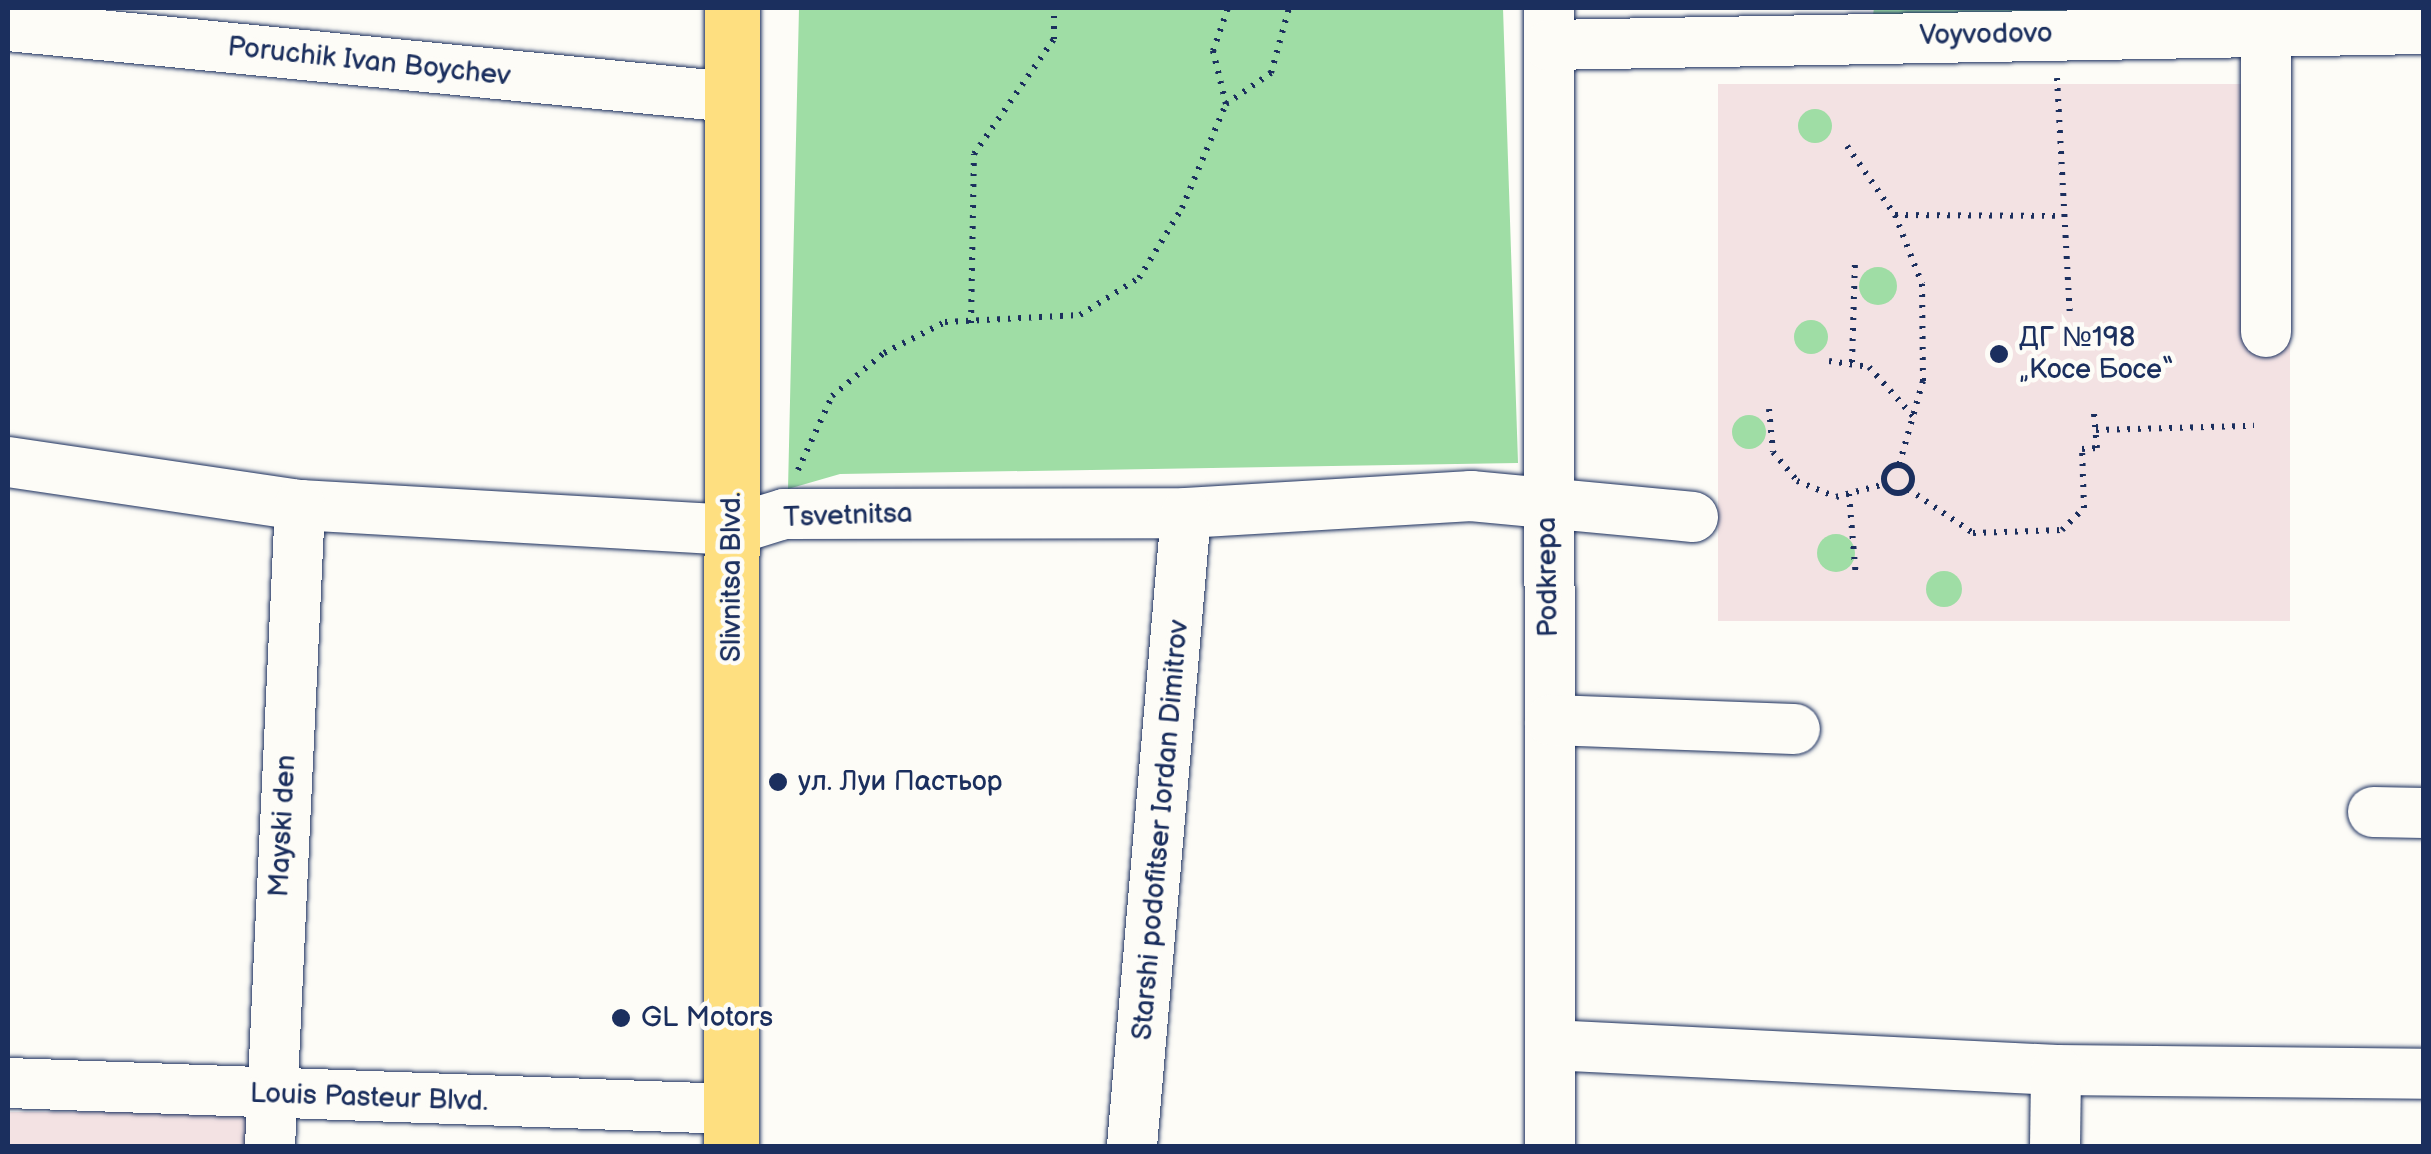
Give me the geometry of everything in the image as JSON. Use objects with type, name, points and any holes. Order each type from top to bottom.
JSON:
[{"type":"main road","name":"Slivnitsa Blvd.","points":[[731,1128],[758,522],[731,97],[732,8]]},
{"type":"street","name":"Poruchik Ivan Boychev","points":[[8,26],[731,97]]},
{"type":"street","name":"Voyvodovo","points":[[1549,26],[2056,33],[2424,29]]},
{"type":"street","name":"Podkrepa","points":[[1549,26],[1546,504],[1550,1146]]},
{"type":"street","points":[[2266,29],[2266,332]]},
{"type":"street","name":"Tsvetnitsa","points":[[8,462],[300,505],[758,522],[1186,513],[1471,496],[1693,517]]},
{"type":"street","name":"Mayski den","points":[[270,1146],[269,1092],[300,505]]},
{"type":"street","name":"Starshi podofitser Iordan Dimitrov","points":[[1132,1146],[1186,513]]},
{"type":"street","points":[[1550,720],[1795,729]]},
{"type":"street","points":[[2373,812],[2424,813]]},
{"type":"street","points":[[1550,1045],[2056,1070],[2424,1074]]},
{"type":"street","points":[[2055,1146],[2056,1070]]},
{"type":"street","name":"Louis Pasteur Blvd.","points":[[8,1083],[269,1092],[731,1128]]},
{"type":"path","points":[[971,322],[974,154],[1054,38],[1054,8]]},
{"type":"path","points":[[1226,104],[1213,51],[1228,8]]},
{"type":"path","points":[[758,522],[832,396],[914,338],[945,322],[1080,315],[1139,278],[1182,208],[1226,104],[1271,73],[1289,8]]},
{"type":"path","points":[[2056,33],[2062,216],[2070,316]]},
{"type":"path","points":[[1847,146],[1894,215],[1922,284],[1923,382],[1899,465],[1885,484]]},
{"type":"path","points":[[1894,215],[2062,216]]},
{"type":"path","points":[[1852,362],[1855,260]]},
{"type":"path","points":[[1829,361],[1852,362],[1882,376],[1913,416]]},
{"type":"path","points":[[1769,409],[1782,467],[1814,490],[1849,494],[1885,484],[1908,489],[1973,533],[2062,530],[2084,508],[2082,449],[2097,448],[2094,410]]},
{"type":"path","points":[[2096,430],[2254,426]]},
{"type":"path","points":[[1899,465],[1910,472],[1908,489]]},
{"type":"path","points":[[1849,494],[1856,578]]},
{"type":"shaded area","name":"ДГ №198 „Косе Босе“","points":[[1718,84],[2290,84],[2290,621],[1718,621]]},
{"type":"shaded area","points":[[8,1112],[250,1112],[250,1146],[8,1146]]},
{"type":"green space","points":[[799,8],[1503,8],[1518,463],[840,474],[788,489]]},
{"type":"green space","points":[[1874,8],[2176,8],[1873,15]]},
{"type":"green space","points":[[1815,109],[1827,114],[1832,126],[1827,138],[1815,143],[1803,138],[1798,126],[1803,114]]},
{"type":"green space","points":[[1878,267],[1892,272],[1897,286],[1892,300],[1878,305],[1864,300],[1859,286],[1864,272]]},
{"type":"green space","points":[[1811,320],[1823,325],[1828,337],[1823,349],[1811,354],[1799,349],[1794,337],[1799,325]]},
{"type":"green space","points":[[1749,415],[1761,420],[1766,432],[1761,444],[1749,449],[1737,444],[1732,432],[1737,420]]},
{"type":"green space","points":[[1836,534],[1850,539],[1855,553],[1850,567],[1836,572],[1822,567],[1817,553],[1822,539]]},
{"type":"green space","points":[[1944,571],[1956,577],[1962,589],[1956,601],[1944,607],[1932,601],[1926,589],[1932,577]]},
{"type":"place","name":"ДГ №198 „Косе Босе“","points":[[1999,354]]},
{"type":"place","name":"ул. Луи Пастьор","points":[[778,782]]},
{"type":"place","name":"GL Motors","points":[[621,1018]]}]
